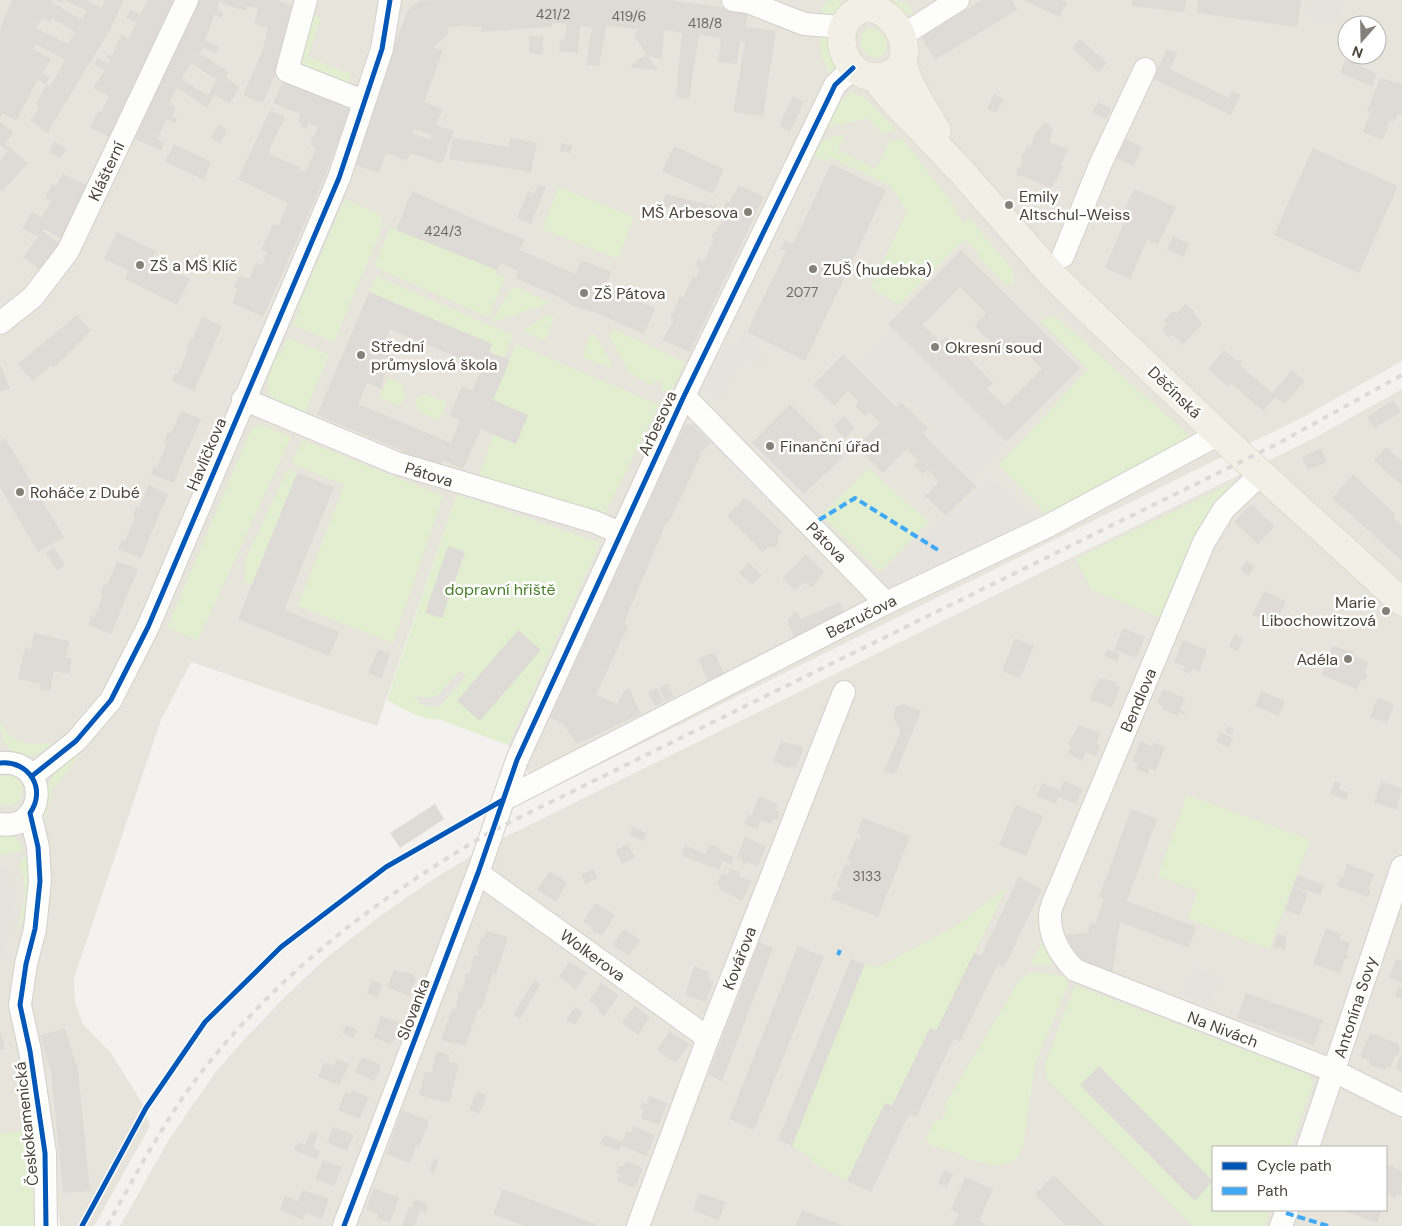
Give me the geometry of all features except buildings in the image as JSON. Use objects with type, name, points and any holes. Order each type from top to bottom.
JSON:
[{"type":"main road","name":"Děčínská","points":[[961,171],[905,74],[902,48],[892,19],[872,4],[845,15],[842,50],[961,171],[1054,277],[1260,474],[1402,602]]},
{"type":"main road","points":[[864,72],[888,74],[902,48]]},
{"type":"street","name":"Klášterní","points":[[0,323],[33,297],[68,251],[187,0]]},
{"type":"street","points":[[306,0],[287,71],[361,107]]},
{"type":"street","name":"Havlíčkova","points":[[32,776],[76,741],[111,700],[148,627],[243,399],[339,178],[361,107],[382,49],[390,0]]},
{"type":"street","points":[[733,0],[748,2],[804,24],[845,15]]},
{"type":"street","points":[[902,48],[958,0]]},
{"type":"street","points":[[1063,256],[1100,165],[1145,69]]},
{"type":"street","name":"Arbesova","points":[[503,800],[516,760],[620,533],[684,396],[835,85],[864,72]]},
{"type":"street","name":"Pátova","points":[[684,396],[886,603]]},
{"type":"street","name":"Pátova","points":[[243,399],[396,464],[595,522],[620,533]]},
{"type":"street","name":"Bezručova","points":[[503,800],[886,603],[1048,526],[1219,434]]},
{"type":"street","name":"Bendlova","points":[[1054,942],[1050,913],[1204,542],[1224,509],[1260,474]]},
{"type":"street","name":"Kovářova","points":[[638,1226],[708,1038],[844,692]]},
{"type":"street","points":[[0,763],[21,766],[32,776],[37,795],[30,814],[21,821],[5,824]]},
{"type":"street","name":"Slovanka","points":[[344,1226],[478,873],[503,800]]},
{"type":"street","name":"Českokamenická","points":[[30,814],[38,847],[40,881],[36,919],[20,1005],[30,1051],[45,1154],[46,1226]]},
{"type":"street","points":[[5,824],[38,847]]},
{"type":"street","name":"Antonína Sovy","points":[[1308,1146],[1402,867]]},
{"type":"street","name":"Wolkerova","points":[[478,873],[708,1038]]},
{"type":"street","name":"Na Nivách","points":[[1054,942],[1063,958],[1075,970],[1334,1071],[1402,1105]]},
{"type":"street","points":[[1281,1226],[1287,1211]]},
{"type":"shaded area","points":[[0,0],[1402,0],[1402,361],[1307,415],[542,793],[508,745],[600,543],[457,494],[377,726],[191,662],[161,720],[74,978],[75,1002],[83,1024],[111,1053],[142,1103],[150,1126],[94,1226],[60,1226],[51,1129],[0,1134]]},
{"type":"shaded area","points":[[1309,0],[1347,0],[1341,15],[1337,15],[1337,21],[1308,19]]},
{"type":"shaded area","points":[[993,225],[1033,270],[1027,273],[988,230]]},
{"type":"shaded area","points":[[1060,297],[1151,380],[1146,384],[1056,302]]},
{"type":"shaded area","points":[[893,330],[1008,446],[974,480],[930,435],[936,429],[905,399],[899,404],[857,364]]},
{"type":"shaded area","points":[[743,331],[767,361],[761,366],[753,360],[741,361],[717,405],[703,390],[727,341],[737,348],[738,339]]},
{"type":"shaded area","points":[[1402,389],[1402,1226],[120,1226],[170,1138],[215,1073],[284,998],[325,959],[380,916],[438,876],[497,841],[1318,436]]},
{"type":"shaded area","points":[[991,478],[1040,521],[895,591],[879,577]]},
{"type":"shaded area","points":[[460,671],[466,676],[440,706],[433,707],[421,704],[414,696],[432,698],[438,695]]},
{"type":"shaded area","points":[[0,865],[6,866],[11,876],[8,884],[18,888],[4,961],[0,960]]},
{"type":"shaded area","points":[[1193,966],[1222,977],[1210,1007],[1182,995]]},
{"type":"green space","points":[[828,0],[841,0],[840,8],[834,15],[821,16],[823,6]]},
{"type":"green space","points":[[884,0],[898,1],[906,4],[914,15],[904,13]]},
{"type":"green space","points":[[311,14],[321,18],[308,57],[352,75],[346,89],[293,66]]},
{"type":"green space","points":[[869,27],[880,31],[886,40],[886,51],[879,58],[869,56],[861,47],[862,33]]},
{"type":"green space","points":[[834,32],[845,69],[833,76],[824,62],[821,52],[820,35]]},
{"type":"green space","points":[[854,93],[864,97],[896,130],[882,134],[868,118],[827,128],[840,102]]},
{"type":"green space","points":[[845,134],[838,150],[876,169],[889,142],[903,139],[949,202],[957,208],[954,211],[964,222],[970,219],[1013,270],[1013,285],[1009,283],[1007,285],[978,256],[979,254],[965,239],[899,305],[871,287],[907,212],[891,186],[830,157],[827,162],[814,156],[822,140]]},
{"type":"green space","points":[[559,187],[634,217],[618,259],[542,229]]},
{"type":"green space","points":[[345,199],[379,214],[383,225],[334,342],[293,325],[300,309],[298,307]]},
{"type":"green space","points":[[391,227],[497,270],[496,274],[505,278],[488,317],[377,268],[375,264]]},
{"type":"green space","points":[[376,276],[513,335],[504,358],[489,352],[492,344],[369,292]]},
{"type":"green space","points":[[512,288],[522,289],[550,303],[493,322],[491,321]]},
{"type":"green space","points":[[546,315],[554,317],[545,341],[523,331]]},
{"type":"green space","points":[[1055,316],[1192,438],[1051,520],[999,465],[1088,369],[1040,320]]},
{"type":"green space","points":[[613,329],[685,362],[670,393],[661,390],[663,383],[655,380],[652,386],[630,373],[609,336]]},
{"type":"green space","points":[[595,335],[612,364],[611,368],[583,358],[589,336]]},
{"type":"green space","points":[[288,338],[329,355],[305,412],[270,397],[268,391],[269,375],[277,353],[281,354]]},
{"type":"green space","points":[[516,344],[659,405],[602,520],[477,482],[493,435],[516,444],[528,415],[493,400]]},
{"type":"green space","points":[[389,377],[403,385],[405,396],[400,406],[379,397]]},
{"type":"green space","points":[[424,394],[447,402],[439,420],[423,413],[417,408],[416,399]]},
{"type":"green space","points":[[263,425],[291,437],[198,640],[167,628],[252,427]]},
{"type":"green space","points":[[303,440],[443,496],[393,643],[298,606],[344,485],[291,463]]},
{"type":"green space","points":[[288,468],[297,473],[252,585],[245,582],[245,561]]},
{"type":"green space","points":[[869,469],[929,522],[880,572],[821,515]]},
{"type":"green space","points":[[1238,480],[1215,506],[1161,618],[1092,590],[1076,559]]},
{"type":"green space","name":"dopravní hřiště","points":[[457,494],[600,543],[508,745],[438,719],[418,716],[387,700]]},
{"type":"green space","points":[[0,722],[10,735],[22,742],[36,744],[53,742],[35,755],[26,756],[18,754],[5,743],[1,734]]},
{"type":"green space","points":[[78,750],[78,757],[53,789],[44,822],[41,811],[49,783],[60,767]]},
{"type":"green space","points":[[10,775],[17,778],[22,786],[23,793],[18,802],[7,806],[0,804],[0,777]]},
{"type":"green space","points":[[1187,795],[1310,840],[1269,949],[1188,919],[1198,891],[1158,876]]},
{"type":"green space","points":[[0,828],[11,832],[24,849],[0,855]]},
{"type":"green space","points":[[28,855],[32,897],[16,934],[25,891],[23,874],[19,866],[23,858]]},
{"type":"green space","points":[[1007,887],[936,1031],[930,1028],[892,1106],[885,1103],[847,1181],[810,1161],[811,1158],[792,1146],[865,964],[879,967],[957,925]]},
{"type":"green space","points":[[1042,944],[1053,961],[1051,965],[1032,965],[1031,961]]},
{"type":"green space","points":[[1037,972],[1066,977],[1068,984],[1035,1064],[1023,1146],[1017,1158],[1009,1163],[996,1166],[964,1158],[958,1153],[929,1145],[926,1138],[936,1119],[941,1121],[947,1110],[944,1106],[1019,981],[1027,974]]},
{"type":"green space","points":[[1075,985],[1309,1075],[1313,1084],[1291,1146],[1212,1146],[1212,1211],[1270,1211],[1265,1226],[1193,1226],[1047,1079],[1045,1064]]},
{"type":"green space","points":[[28,1130],[36,1226],[0,1226],[0,1134]]},
{"type":"railway","points":[[107,1226],[154,1144],[192,1084],[238,1029],[270,995],[338,935],[412,881],[492,831],[1279,443],[1402,375]]},
{"type":"marked path","points":[[819,520],[855,498],[938,550]]},
{"type":"marked path","points":[[838,955],[840,950]]},
{"type":"marked path","points":[[1286,1213],[1328,1226]]},
{"type":"cycle path","points":[[32,776],[76,741],[111,700],[148,627],[339,178],[382,49],[390,0]]},
{"type":"cycle path","points":[[344,1226],[478,873],[517,760],[684,396],[835,85],[853,68]]},
{"type":"cycle path","points":[[0,763],[10,763],[27,771],[36,786],[37,795],[30,813],[38,847],[40,881],[35,929],[26,964],[20,1005],[30,1051],[45,1153],[46,1226]]},
{"type":"cycle path","points":[[82,1226],[146,1108],[205,1022],[281,947],[386,867],[503,800]]},
{"type":"place","name":"Emily Altschul-Weiss","points":[[1009,205]]},
{"type":"place","name":"MŠ Arbesova","points":[[748,212]]},
{"type":"place","name":"ZŠ a MŠ Klíč","points":[[140,265]]},
{"type":"place","name":"ZUŠ (hudebka)","points":[[813,269]]},
{"type":"place","name":"ZŠ Pátova","points":[[584,293]]},
{"type":"place","name":"Okresní soud","points":[[935,347]]},
{"type":"place","name":"Střední průmyslová škola","points":[[361,355]]},
{"type":"place","name":"Finanční úřad","points":[[770,446]]},
{"type":"place","name":"Roháče z Dubé","points":[[20,492]]},
{"type":"place","name":"Marie Libochowitzová","points":[[1386,611]]},
{"type":"place","name":"Adéla","points":[[1348,659]]}]
